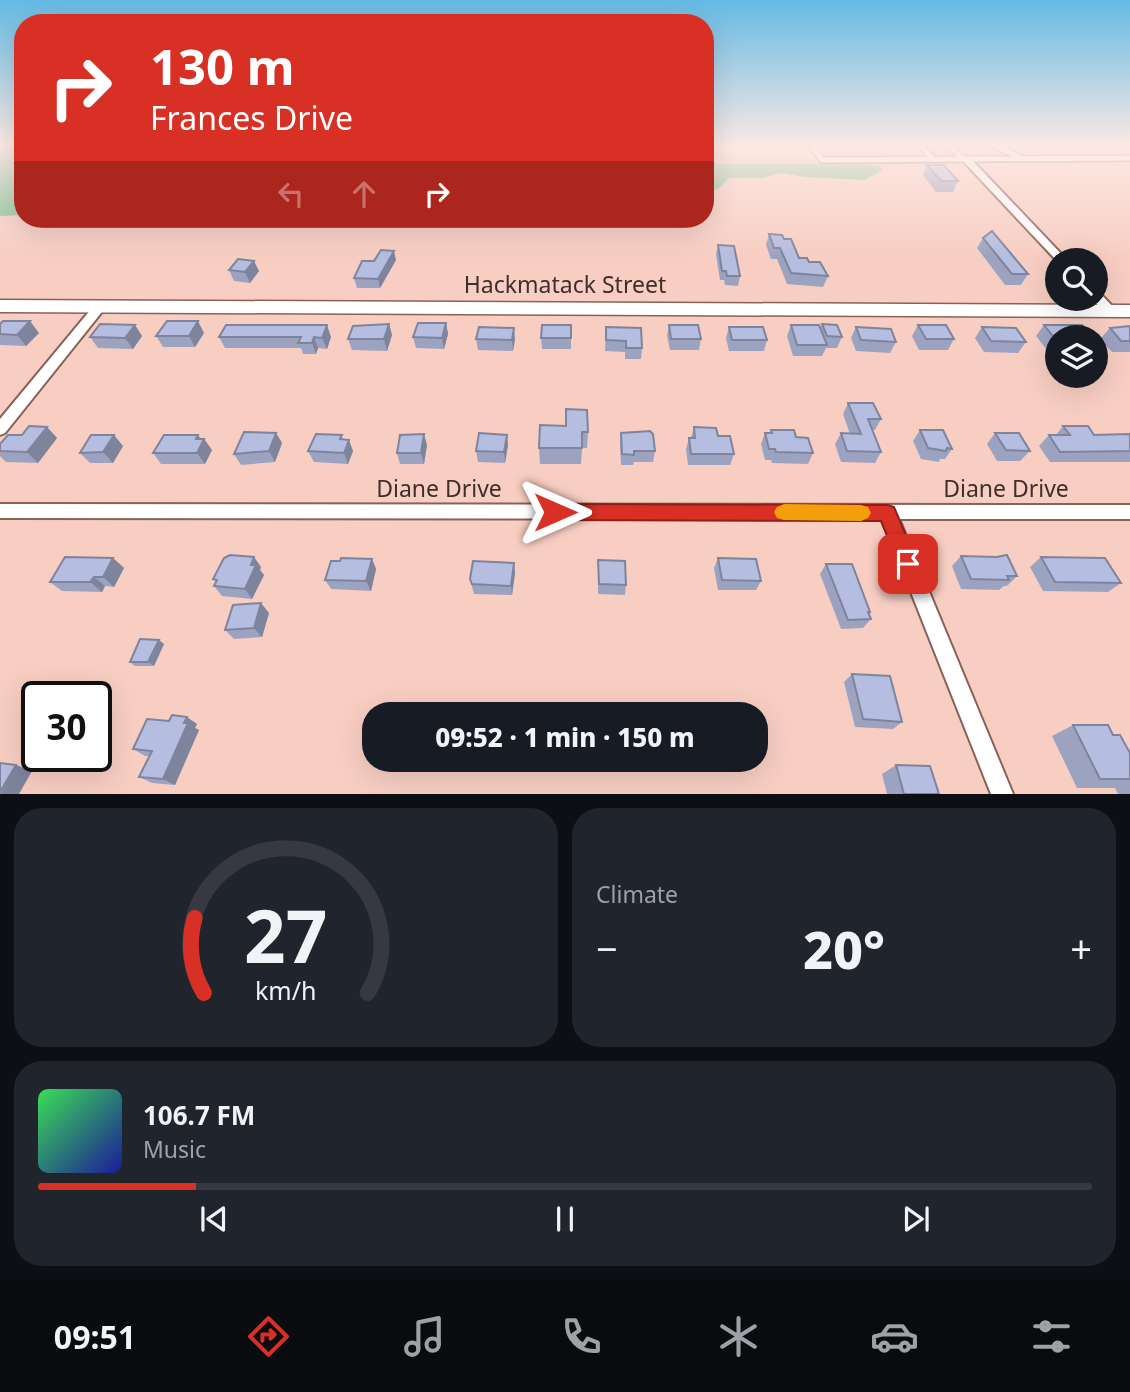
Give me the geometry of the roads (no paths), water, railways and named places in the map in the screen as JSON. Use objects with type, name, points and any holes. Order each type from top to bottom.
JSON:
[{"type":"street","points":[[987,182],[1051,248]]},
{"type":"street","points":[[0,429],[101,305]]},
{"type":"street","name":"Hackmatack Street","points":[[0,306],[1130,311]]},
{"type":"street","name":"Diane Drive","points":[[0,511],[1130,512]]},
{"type":"street","points":[[888,513],[1002,793]]}]
